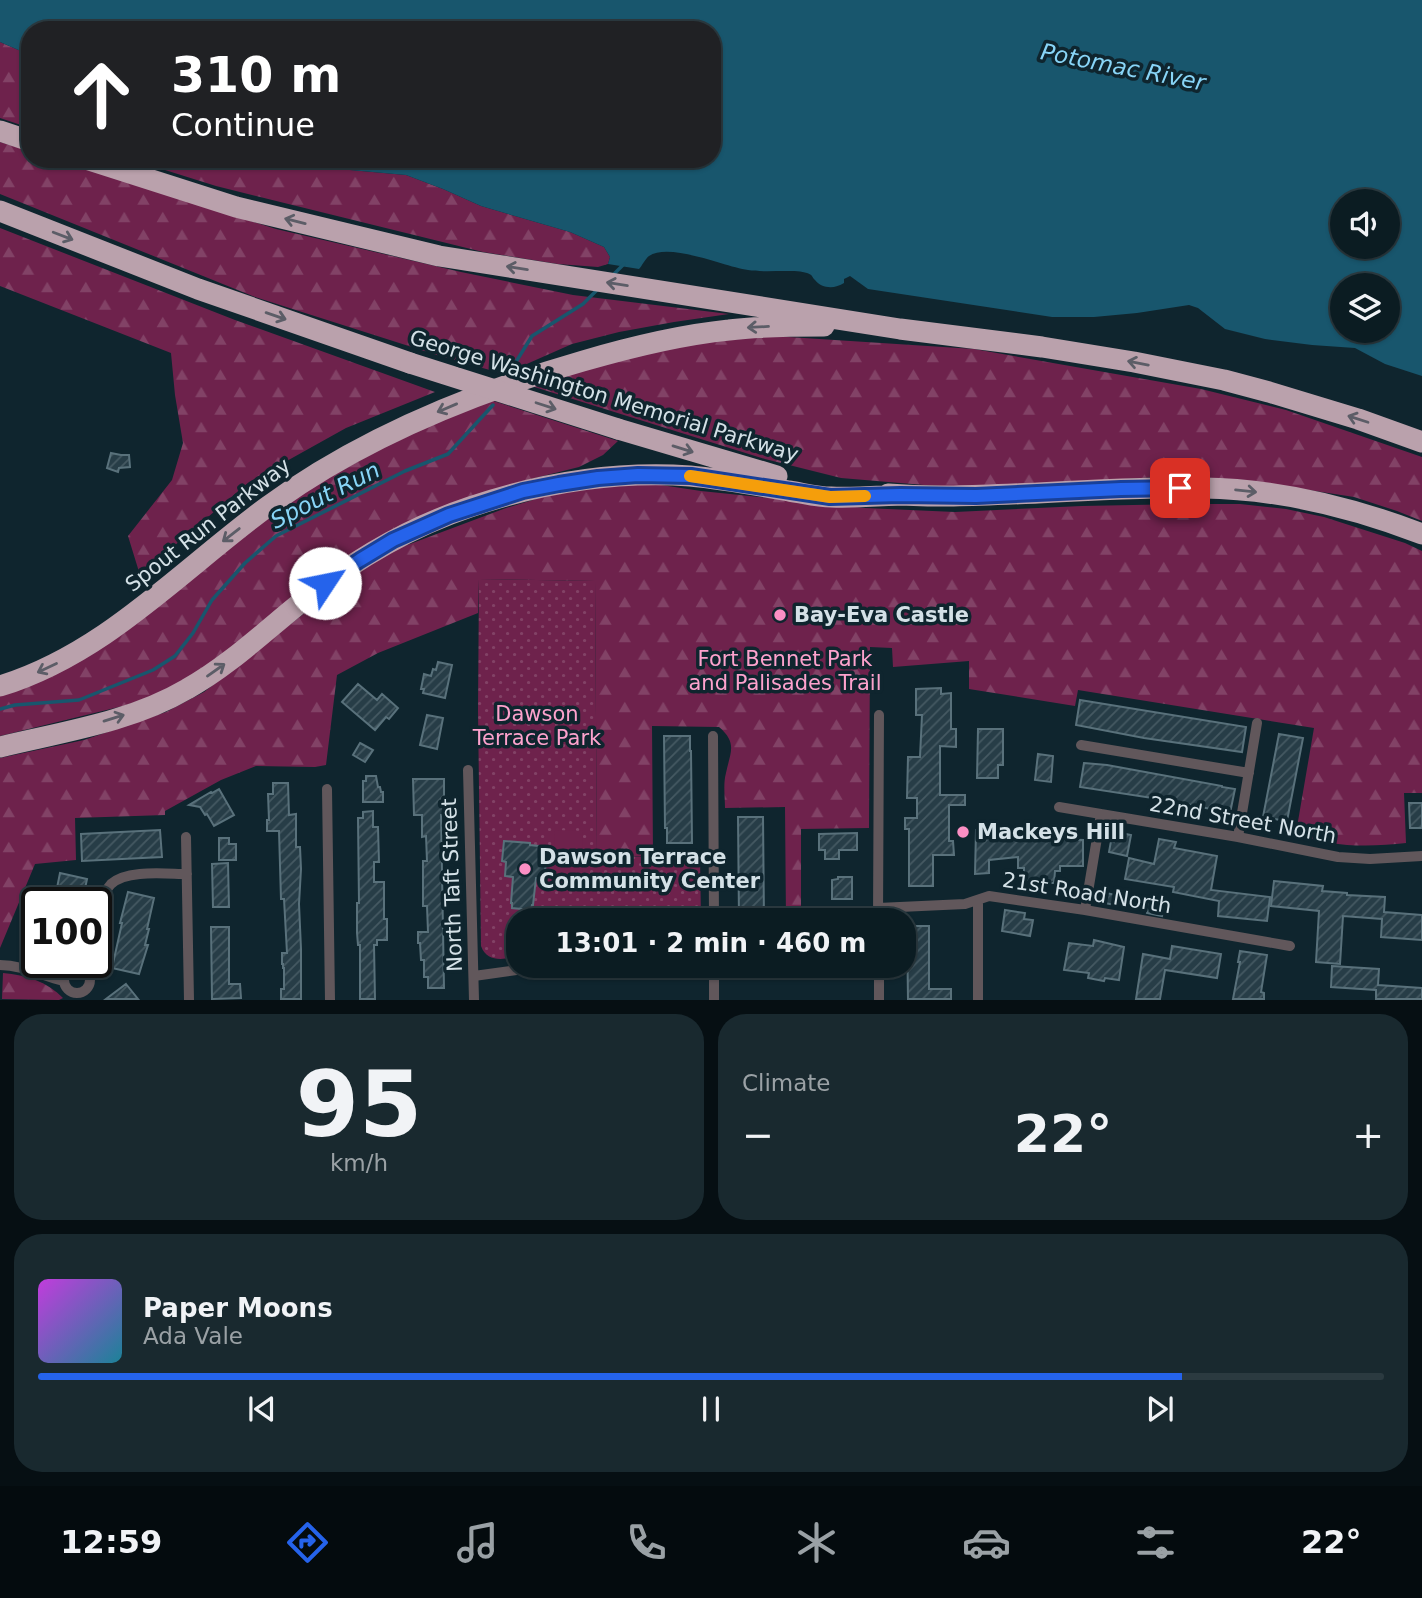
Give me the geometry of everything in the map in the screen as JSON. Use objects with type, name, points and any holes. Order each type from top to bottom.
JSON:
[{"type":"highway","points":[[0,131],[21,138]]},
{"type":"highway","points":[[115,168],[236,206],[439,256],[900,328],[1087,354],[1224,380],[1313,405],[1422,442]]},
{"type":"highway","name":"George Washington Memorial Parkway","points":[[0,211],[198,289],[411,363],[779,477],[832,487],[900,495],[948,497],[1131,488],[1230,489],[1321,502],[1422,534]]},
{"type":"highway","name":"Spout Run Parkway","points":[[0,686],[46,669],[98,639],[140,609],[249,521],[308,479],[396,431],[474,396],[606,354],[713,332],[771,326],[900,328]]},
{"type":"highway","points":[[0,747],[106,721],[178,694],[227,662],[325,583],[393,540],[429,523],[506,496],[580,481],[657,475],[709,478],[830,497],[900,495]]},
{"type":"street","points":[[878,908],[879,715]]},
{"type":"street","points":[[1238,837],[1257,723]]},
{"type":"street","points":[[713,736],[713,908]]},
{"type":"street","points":[[1081,745],[1249,773]]},
{"type":"street","name":"North Taft Street","points":[[468,770],[474,999]]},
{"type":"street","points":[[327,789],[330,999]]},
{"type":"street","name":"22nd Street North","points":[[1059,807],[1338,857],[1370,859],[1422,856]]},
{"type":"street","points":[[1085,910],[1101,814]]},
{"type":"street","points":[[186,837],[189,999]]},
{"type":"street","points":[[109,887],[123,877],[140,874],[187,874]]},
{"type":"street","name":"21st Road North","points":[[878,908],[965,904],[989,896],[1085,910],[1290,947]]},
{"type":"street","points":[[978,900],[978,999]]},
{"type":"street","points":[[0,965],[23,968],[64,981]]},
{"type":"street","points":[[474,976],[506,971]]},
{"type":"street","points":[[64,978],[67,988],[82,996],[89,978]]},
{"type":"street","points":[[712,978],[714,999]]},
{"type":"street","points":[[879,978],[879,999]]},
{"type":"green space","points":[[0,42],[21,51],[21,125],[0,118]]},
{"type":"green space","points":[[0,142],[21,148],[21,168],[83,168],[276,229],[573,295],[729,314],[619,332],[572,344],[504,374],[255,297],[0,194]]},
{"type":"green space","points":[[159,168],[345,168],[406,175],[481,206],[570,232],[604,247],[610,257],[608,264],[598,267],[558,264],[483,252],[216,186]]},
{"type":"green space","points":[[0,228],[235,320],[435,392],[346,428],[249,482],[140,575],[128,536],[172,480],[183,443],[171,353],[0,286]]},
{"type":"green space","points":[[773,336],[974,349],[1201,389],[1286,410],[1422,457],[1422,521],[1354,497],[1251,481],[1158,477],[979,488],[841,478],[765,459],[528,385],[621,358],[706,342]]},
{"type":"green space","points":[[487,399],[618,441],[603,455],[579,467],[467,500],[202,671],[151,697],[0,736],[0,695],[204,567],[298,495],[382,448]]},
{"type":"green space","name":"Fort Bennet Park and Palisades Trail","points":[[641,482],[865,508],[955,512],[1082,506],[1240,504],[1324,517],[1405,543],[1422,551],[1422,793],[1404,793],[1406,843],[1336,844],[1296,833],[1314,728],[1078,690],[1075,706],[969,689],[969,661],[893,667],[892,648],[870,647],[869,828],[801,829],[801,908],[786,908],[785,807],[725,808],[725,782],[731,743],[719,727],[652,726],[653,856],[597,856],[595,581],[479,579],[478,613],[378,653],[337,675],[326,765],[256,766],[221,780],[165,811],[165,815],[75,818],[76,860],[35,864],[25,887],[21,887],[21,898],[0,948],[0,758],[84,740],[166,712],[204,692],[353,575],[394,550],[506,508],[549,495]]},
{"type":"green space","name":"Dawson Terrace Park","points":[[479,579],[595,581],[597,856],[700,857],[701,908],[506,908],[506,959],[487,955],[481,946]]},
{"type":"green space","points":[[555,830],[583,831],[582,879],[554,878]]},
{"type":"green space","points":[[3,973],[36,980],[63,998],[59,1000],[2,999]]},
{"type":"water","name":"Potomac River","points":[[0,0],[1422,0],[1422,376],[1385,364],[1355,348],[1265,339],[1225,329],[1198,308],[1189,305],[1094,317],[1052,317],[868,289],[850,276],[840,285],[825,286],[807,273],[748,270],[683,253],[658,252],[649,256],[639,269],[608,264],[610,257],[604,247],[570,232],[481,206],[406,175],[345,168],[721,168],[721,21],[21,21],[21,51],[0,42]]},
{"type":"building","points":[[111,453],[129,455],[130,467],[119,468],[118,472],[107,468]]},
{"type":"building","points":[[438,662],[452,665],[445,698],[423,693],[424,689],[421,689],[424,674],[431,676]]},
{"type":"building","points":[[358,684],[377,700],[382,694],[398,708],[375,730],[342,702]]},
{"type":"building","points":[[941,688],[941,694],[951,693],[951,729],[956,729],[956,747],[940,746],[940,795],[965,795],[965,805],[949,805],[949,841],[953,841],[954,855],[933,855],[933,886],[909,886],[909,829],[905,829],[905,818],[917,818],[917,798],[907,798],[908,757],[920,757],[922,715],[916,715],[916,689]]},
{"type":"building","points":[[1080,700],[1246,727],[1242,752],[1076,725]]},
{"type":"building","points":[[427,715],[443,718],[437,749],[420,745]]},
{"type":"building","points":[[978,729],[1003,729],[1003,765],[998,765],[998,778],[977,778]]},
{"type":"building","points":[[1279,734],[1303,738],[1287,821],[1263,817]]},
{"type":"building","points":[[664,736],[690,736],[692,843],[667,843]]},
{"type":"building","points":[[360,743],[373,750],[365,762],[353,755]]},
{"type":"building","points":[[1038,754],[1053,756],[1051,782],[1035,780]]},
{"type":"building","points":[[1084,763],[1235,789],[1230,813],[1080,787]]},
{"type":"building","points":[[366,776],[376,776],[378,787],[383,792],[383,802],[363,802],[363,781],[366,781]]},
{"type":"building","points":[[413,779],[444,779],[441,815],[444,988],[428,988],[428,977],[424,977],[424,960],[421,960],[418,943],[418,932],[428,932],[427,906],[423,906],[423,861],[427,861],[426,836],[422,837],[422,815],[414,815]]},
{"type":"building","points":[[273,783],[288,783],[289,815],[296,814],[296,847],[300,847],[301,869],[301,999],[281,999],[281,989],[284,989],[282,953],[287,953],[284,899],[281,899],[279,831],[267,831],[268,794],[273,794]]},
{"type":"building","points":[[219,789],[234,815],[214,826],[200,807],[189,805]]},
{"type":"building","points":[[1409,803],[1422,803],[1422,828],[1410,828]]},
{"type":"building","points":[[373,811],[373,827],[378,827],[379,862],[374,862],[374,882],[384,882],[387,940],[377,940],[377,945],[374,945],[375,999],[360,999],[360,945],[357,933],[358,818],[363,818],[363,812]]},
{"type":"building","points":[[738,817],[763,817],[764,908],[739,908]]},
{"type":"building","points":[[995,824],[995,830],[1000,831],[1001,837],[1083,840],[1083,866],[1060,866],[1060,871],[1055,871],[1054,883],[1024,880],[1024,868],[1018,868],[1018,857],[989,860],[989,873],[975,874],[976,830],[984,830],[984,825]]},
{"type":"building","points":[[160,830],[162,857],[82,861],[81,834]]},
{"type":"building","points":[[1116,832],[1131,835],[1127,856],[1109,852]]},
{"type":"building","points":[[857,833],[857,850],[839,850],[839,859],[825,859],[825,850],[819,850],[819,834]]},
{"type":"building","points":[[219,838],[229,838],[229,844],[236,844],[236,860],[219,860]]},
{"type":"building","points":[[1159,839],[1176,842],[1174,848],[1217,856],[1211,890],[1270,897],[1267,921],[1218,916],[1219,901],[1173,892],[1174,887],[1125,879],[1129,858],[1154,864]]},
{"type":"building","name":"Dawson Terrace Community Center","points":[[504,841],[548,847],[544,879],[536,878],[531,908],[512,908],[513,877],[505,876],[506,862],[502,861]]},
{"type":"building","points":[[228,863],[229,907],[213,907],[212,864]]},
{"type":"building","points":[[60,873],[87,879],[85,887],[57,887]]},
{"type":"building","points":[[852,877],[852,899],[832,899],[832,880]]},
{"type":"building","points":[[1274,881],[1323,886],[1322,891],[1347,895],[1385,897],[1384,912],[1422,915],[1422,940],[1381,937],[1382,919],[1343,916],[1340,964],[1316,962],[1319,911],[1271,906]]},
{"type":"building","points":[[128,892],[154,898],[147,929],[145,945],[148,945],[139,974],[112,968]]},
{"type":"building","points":[[1101,892],[1116,895],[1115,905],[1100,902]]},
{"type":"building","points":[[1149,902],[1164,905],[1162,916],[1147,913]]},
{"type":"building","points":[[1005,910],[1025,913],[1024,919],[1033,920],[1030,936],[1002,931]]},
{"type":"building","points":[[916,926],[929,926],[929,989],[951,989],[951,999],[908,999],[908,978],[916,978]]},
{"type":"building","points":[[211,927],[229,927],[229,984],[240,984],[241,998],[212,999]]},
{"type":"building","points":[[1094,940],[1124,947],[1119,980],[1105,978],[1104,981],[1088,978],[1089,973],[1064,970],[1069,943],[1093,946]]},
{"type":"building","points":[[1172,946],[1221,954],[1217,978],[1165,970],[1160,999],[1136,999],[1143,954],[1170,959]]},
{"type":"building","points":[[1240,951],[1267,955],[1261,992],[1264,993],[1264,999],[1233,999]]},
{"type":"building","points":[[1332,966],[1379,969],[1378,985],[1422,988],[1422,999],[1376,999],[1376,990],[1331,987]]},
{"type":"building","points":[[126,984],[138,999],[106,999]]},
{"type":"waterway","name":"Spout Run","points":[[612,276],[624,264]]},
{"type":"waterway","name":"Spout Run","points":[[514,365],[532,336],[583,304],[599,288]]},
{"type":"waterway","name":"Spout Run","points":[[0,709],[15,705],[79,700],[153,670],[175,656],[193,633],[212,600],[245,563],[276,536],[405,471],[448,454],[493,405]]},
{"type":"slow traffic","points":[[690,476],[830,497],[865,496]]},
{"type":"place","name":"Bay-Eva Castle","points":[[780,615]]},
{"type":"place","name":"Mackeys Hill","points":[[963,832]]},
{"type":"place","name":"Dawson Terrace Community Center","points":[[525,869]]},
{"type":"route","points":[[325,583],[393,540],[449,515],[523,491],[598,478],[638,475],[691,476],[830,497],[939,497],[1180,488]]}]
